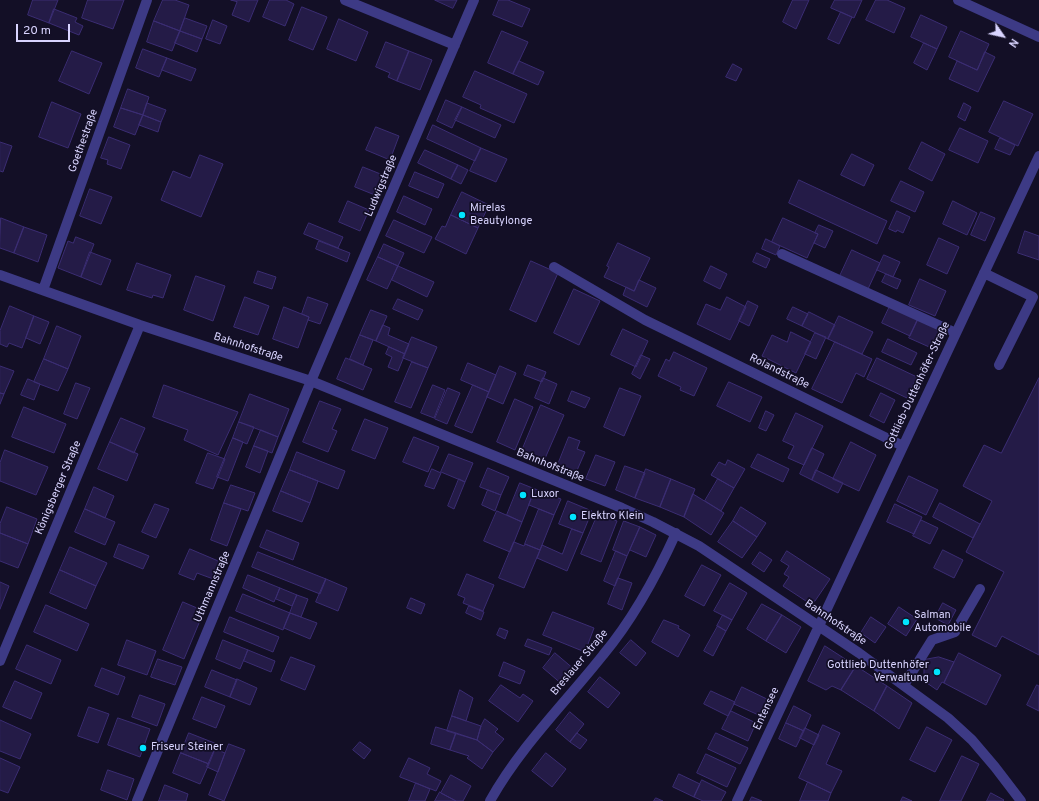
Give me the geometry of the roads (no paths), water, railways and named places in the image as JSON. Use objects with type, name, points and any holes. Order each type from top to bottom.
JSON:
[{"type":"street","name":"Goethestraße","points":[[43,290],[147,0]]},
{"type":"street","points":[[346,0],[455,45]]},
{"type":"street","name":"Ludwigstraße","points":[[311,381],[474,0]]},
{"type":"street","points":[[958,0],[1039,37]]},
{"type":"street","name":"Gottlieb-Duttenhöfer-Straße","points":[[820,627],[1039,156]]},
{"type":"street","points":[[782,254],[956,333]]},
{"type":"street","name":"Rolandstraße","points":[[554,266],[644,320],[903,446]]},
{"type":"street","points":[[984,273],[1033,297],[999,365]]},
{"type":"street","name":"Bahnhofstraße","points":[[0,275],[140,325],[311,381],[622,508],[676,533],[699,546],[820,627],[904,685],[948,718],[972,740],[1021,801]]},
{"type":"street","name":"Königsberger Straße","points":[[0,661],[140,325]]},
{"type":"street","name":"Uthmannstraße","points":[[137,801],[311,381]]},
{"type":"street","name":"Breslauer Straße","points":[[490,801],[512,766],[624,629],[656,575],[676,533]]},
{"type":"street","points":[[904,685],[932,640],[955,632],[980,589]]},
{"type":"street","name":"Entensee","points":[[737,801],[820,627]]},
{"type":"place","name":"Mirelas Beautylonge","points":[[462,215]]},
{"type":"place","name":"Luxor","points":[[523,495]]},
{"type":"place","name":"Elektro Klein","points":[[573,517]]},
{"type":"place","name":"Salman Automobile","points":[[906,622]]},
{"type":"place","name":"Gottlieb Duttenhöfer Verwaltung","points":[[937,672]]},
{"type":"place","name":"Friseur Steiner","points":[[143,748]]}]
